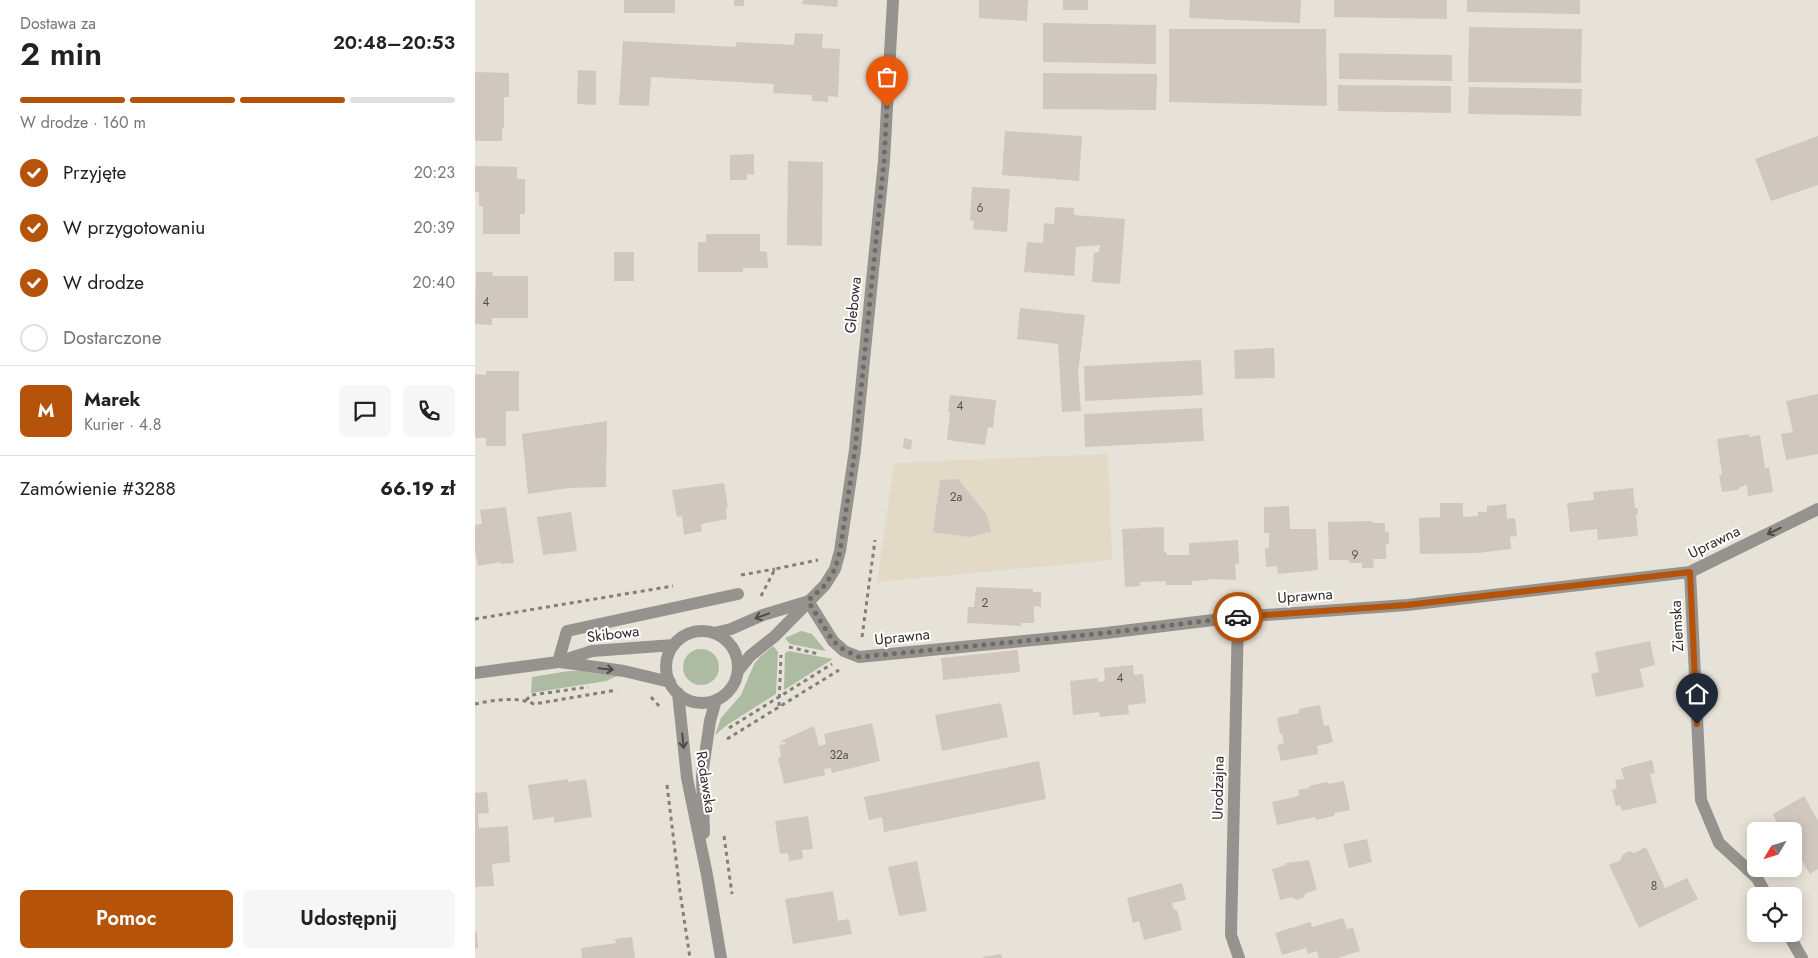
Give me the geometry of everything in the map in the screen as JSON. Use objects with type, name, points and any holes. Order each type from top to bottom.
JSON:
[{"type":"street","name":"Glebowa","points":[[737,671],[750,656],[775,636],[825,585],[835,569],[840,551],[855,450],[884,161],[893,0]]},
{"type":"street","name":"Uprawna","points":[[808,601],[833,641],[844,650],[859,657],[1106,633],[1238,617],[1407,605],[1690,572],[1818,509]]},
{"type":"street","name":"Ziemska","points":[[1690,572],[1701,800],[1719,843],[1757,878],[1762,887]]},
{"type":"street","points":[[557,662],[567,630],[738,594]]},
{"type":"street","name":"Glebowa","points":[[714,633],[808,601]]},
{"type":"street","name":"Urodzajna","points":[[1238,617],[1231,935],[1239,958]]},
{"type":"street","points":[[703,631],[714,633],[724,638],[733,647],[737,658],[737,671],[734,683],[727,693],[716,700],[696,702],[686,699],[678,693],[670,682],[667,663],[669,654],[673,645],[691,632],[703,631]]},
{"type":"street","name":"Skibowa","points":[[475,673],[557,662],[592,650],[673,645]]},
{"type":"street","name":"Skibowa","points":[[557,662],[624,671],[670,682]]},
{"type":"street","name":"Rodawska","points":[[678,693],[687,778],[707,875],[721,958]]},
{"type":"street","name":"Rodawska","points":[[707,875],[702,776],[710,721],[716,700]]},
{"type":"street","points":[[1793,942],[1802,958]]},
{"type":"path","points":[[859,657],[875,540]]},
{"type":"path","points":[[736,576],[823,559]]},
{"type":"path","points":[[757,604],[775,569]]},
{"type":"path","points":[[475,618],[680,585]]},
{"type":"path","points":[[779,706],[781,654]]},
{"type":"path","points":[[725,730],[835,662],[859,657]]},
{"type":"path","points":[[725,741],[859,657]]},
{"type":"path","points":[[526,700],[532,695],[597,685]]},
{"type":"path","points":[[475,704],[526,700],[534,704],[624,688],[615,686]]},
{"type":"path","points":[[645,693],[660,706],[662,712]]},
{"type":"path","points":[[667,784],[679,892],[690,958]]},
{"type":"path","points":[[723,830],[732,895]]},
{"type":"shaded area","points":[[1108,454],[1112,560],[877,582],[894,463]]},
{"type":"green space","points":[[801,631],[812,634],[826,651],[790,644],[785,638]]},
{"type":"green space","points":[[773,646],[778,652],[776,694],[727,725],[715,735],[721,718],[741,695],[754,664]]},
{"type":"green space","points":[[701,649],[708,650],[714,654],[718,660],[718,674],[714,680],[708,684],[701,685],[694,684],[688,680],[684,674],[683,667],[684,660],[688,654],[694,650]]},
{"type":"green space","points":[[789,651],[833,659],[784,690],[785,653]]},
{"type":"green space","points":[[569,671],[617,676],[606,681],[531,693],[532,677]]},
{"type":"building","points":[[624,0],[675,0],[675,13],[624,13]]},
{"type":"building","points":[[734,0],[744,0],[744,6],[734,6]]},
{"type":"building","points":[[803,0],[838,0],[837,7],[802,4]]},
{"type":"building","points":[[979,0],[1028,0],[1027,21],[979,18]]},
{"type":"building","points":[[1063,0],[1088,0],[1088,10],[1063,10]]},
{"type":"building","points":[[1190,0],[1301,0],[1300,23],[1189,18]]},
{"type":"building","points":[[1334,0],[1447,0],[1447,19],[1334,17]]},
{"type":"building","points":[[1467,0],[1580,0],[1580,14],[1467,12]]},
{"type":"building","points":[[1043,23],[1156,25],[1156,64],[1043,62]]},
{"type":"building","points":[[1469,27],[1582,29],[1581,83],[1468,82]]},
{"type":"building","points":[[1169,29],[1326,29],[1327,106],[1169,102]]},
{"type":"building","points":[[795,33],[823,34],[822,48],[840,49],[838,97],[828,96],[828,102],[812,101],[812,95],[773,93],[774,84],[651,77],[649,106],[619,105],[623,41],[736,47],[736,42],[794,45]]},
{"type":"building","points":[[1339,53],[1452,55],[1452,81],[1339,79]]},
{"type":"building","points":[[578,70],[596,71],[596,105],[577,104]]},
{"type":"building","points":[[475,72],[509,73],[509,97],[504,97],[502,141],[475,141]]},
{"type":"building","points":[[1043,73],[1157,74],[1156,110],[1043,109]]},
{"type":"building","points":[[1338,85],[1451,86],[1451,113],[1338,111]]},
{"type":"building","points":[[1469,87],[1582,89],[1581,116],[1468,114]]},
{"type":"building","points":[[1005,131],[1082,136],[1079,181],[1002,175]]},
{"type":"building","points":[[1818,136],[1818,185],[1771,201],[1755,159]]},
{"type":"building","points":[[754,154],[754,175],[747,174],[747,180],[730,180],[730,155]]},
{"type":"building","points":[[788,161],[823,162],[822,246],[787,245]]},
{"type":"building","points":[[475,166],[517,167],[517,179],[525,179],[525,214],[520,214],[520,234],[483,234],[483,206],[479,206],[479,192],[475,192]]},
{"type":"building","points":[[972,187],[1010,189],[1007,232],[973,229],[974,221],[970,220]]},
{"type":"building","points":[[1055,207],[1074,208],[1074,215],[1125,219],[1120,284],[1092,282],[1094,253],[1099,252],[1100,245],[1076,247],[1074,276],[1024,272],[1027,242],[1043,243],[1044,223],[1054,224]]},
{"type":"building","points":[[706,234],[760,234],[760,251],[767,252],[768,268],[743,268],[743,272],[698,272],[698,242],[706,242]]},
{"type":"building","points":[[614,252],[634,252],[634,281],[614,281]]},
{"type":"building","points":[[476,272],[493,272],[492,276],[528,276],[528,318],[492,318],[492,325],[475,324]]},
{"type":"building","points":[[1020,308],[1085,315],[1078,373],[1081,411],[1062,412],[1058,344],[1017,339]]},
{"type":"building","points":[[1274,348],[1275,378],[1235,379],[1234,350]]},
{"type":"building","points":[[1201,360],[1203,395],[1085,401],[1084,366]]},
{"type":"building","points":[[486,371],[519,371],[519,411],[506,411],[506,446],[486,446],[486,438],[475,438],[475,374],[486,375]]},
{"type":"building","points":[[1818,394],[1818,454],[1786,460],[1781,434],[1793,432],[1786,401]]},
{"type":"building","points":[[950,395],[996,400],[993,428],[988,427],[985,445],[947,440]]},
{"type":"building","points":[[1202,408],[1204,441],[1085,447],[1084,414]]},
{"type":"building","points":[[607,421],[606,487],[569,488],[528,494],[522,434]]},
{"type":"building","points":[[1749,434],[1749,437],[1760,435],[1765,468],[1769,467],[1773,492],[1748,496],[1747,485],[1740,487],[1738,490],[1722,492],[1719,475],[1722,475],[1717,439]]},
{"type":"building","points":[[904,438],[912,440],[911,450],[903,448]]},
{"type":"building","points":[[958,479],[987,515],[991,532],[969,537],[933,532],[940,480]]},
{"type":"building","points":[[724,483],[728,507],[726,508],[727,519],[701,524],[702,531],[684,535],[682,516],[677,517],[672,490]]},
{"type":"building","points":[[1633,488],[1635,508],[1638,508],[1638,514],[1636,514],[1638,536],[1598,540],[1597,529],[1570,532],[1567,503],[1594,500],[1593,492]]},
{"type":"building","points":[[1440,503],[1463,503],[1463,517],[1478,516],[1478,512],[1487,512],[1487,506],[1506,504],[1507,519],[1515,518],[1517,536],[1510,537],[1511,549],[1478,553],[1420,554],[1419,518],[1440,517]]},
{"type":"building","points":[[1289,506],[1290,529],[1316,529],[1318,570],[1278,574],[1277,566],[1266,567],[1265,548],[1269,548],[1269,533],[1264,533],[1264,507]]},
{"type":"building","points":[[506,507],[514,563],[501,564],[500,562],[478,566],[475,550],[475,525],[482,524],[480,510]]},
{"type":"building","points":[[571,512],[577,551],[543,555],[537,517]]},
{"type":"building","points":[[1372,521],[1373,523],[1385,523],[1385,531],[1389,533],[1389,543],[1386,545],[1386,559],[1373,559],[1374,568],[1362,568],[1362,563],[1349,563],[1349,560],[1329,560],[1328,522]]},
{"type":"building","points":[[1164,527],[1164,552],[1167,555],[1189,555],[1189,543],[1238,540],[1239,564],[1235,564],[1236,580],[1208,579],[1192,581],[1192,585],[1166,585],[1166,581],[1140,582],[1140,586],[1125,587],[1122,529]]},
{"type":"building","points":[[976,587],[1033,589],[1033,592],[1041,592],[1041,607],[1034,606],[1034,623],[1021,623],[1021,626],[967,623],[968,607],[974,607]]},
{"type":"building","points":[[1650,641],[1655,665],[1640,669],[1644,687],[1596,697],[1591,674],[1599,672],[1595,652]]},
{"type":"building","points":[[1018,650],[1020,672],[943,680],[941,658]]},
{"type":"building","points":[[1133,665],[1134,675],[1143,674],[1146,703],[1128,705],[1129,714],[1100,717],[1099,712],[1073,715],[1070,681],[1098,678],[1098,682],[1105,681],[1104,668]]},
{"type":"building","points":[[1001,703],[1008,737],[942,751],[935,715]]},
{"type":"building","points":[[1320,705],[1324,726],[1329,725],[1333,742],[1317,746],[1318,754],[1281,761],[1277,745],[1284,743],[1277,718],[1299,713],[1299,709]]},
{"type":"building","points":[[872,723],[880,761],[832,773],[831,768],[824,769],[825,775],[784,784],[778,758],[781,757],[779,745],[785,744],[785,742],[781,741],[814,726],[819,746],[826,744],[824,734]]},
{"type":"building","points":[[1652,760],[1655,773],[1650,774],[1657,803],[1622,811],[1620,805],[1616,806],[1612,790],[1617,788],[1615,780],[1624,779],[1621,768]]},
{"type":"building","points":[[1039,761],[1046,799],[884,832],[882,817],[869,820],[864,797]]},
{"type":"building","points":[[568,779],[568,782],[586,779],[592,817],[554,823],[554,817],[533,820],[528,785]]},
{"type":"building","points":[[1344,781],[1350,810],[1334,813],[1334,816],[1316,820],[1315,817],[1277,825],[1272,802],[1299,796],[1298,790],[1309,788],[1309,786]]},
{"type":"building","points":[[487,792],[489,813],[478,814],[479,828],[508,826],[510,862],[492,864],[494,886],[475,887],[475,793]]},
{"type":"building","points":[[1804,796],[1818,821],[1818,869],[1810,874],[1803,862],[1803,822],[1777,822],[1773,814]]},
{"type":"building","points":[[808,816],[813,849],[802,850],[803,859],[789,861],[788,853],[780,854],[775,821]]},
{"type":"building","points":[[1367,839],[1372,862],[1349,868],[1343,844]]},
{"type":"building","points":[[1646,847],[1665,888],[1687,878],[1698,899],[1639,928],[1609,865],[1621,860],[1622,855],[1629,851],[1634,853]]},
{"type":"building","points":[[1309,860],[1317,890],[1306,893],[1303,898],[1297,900],[1292,897],[1280,900],[1272,869],[1286,865],[1285,863]]},
{"type":"building","points":[[917,861],[927,911],[899,916],[888,867]]},
{"type":"building","points":[[1182,883],[1186,900],[1172,903],[1174,910],[1176,909],[1178,913],[1182,930],[1144,940],[1139,921],[1133,923],[1127,898]]},
{"type":"building","points":[[833,891],[838,921],[849,919],[852,934],[793,944],[785,899]]},
{"type":"building","points":[[1343,918],[1347,929],[1353,928],[1360,951],[1338,958],[1319,958],[1317,951],[1308,954],[1306,948],[1282,955],[1275,933],[1310,922],[1312,927]]},
{"type":"building","points":[[475,931],[477,933],[478,948],[475,949]]},
{"type":"building","points":[[632,937],[635,958],[582,958],[581,948],[616,943],[615,939]]},
{"type":"building","points":[[1001,954],[1002,958],[983,958],[983,957]]},
{"type":"way so far","points":[[887,107],[884,161],[855,450],[840,551],[835,569],[825,585],[808,601],[833,641],[844,650],[859,657],[1106,633],[1238,617]]},
{"type":"route","points":[[1238,617],[1407,605],[1690,572],[1697,724]]}]
